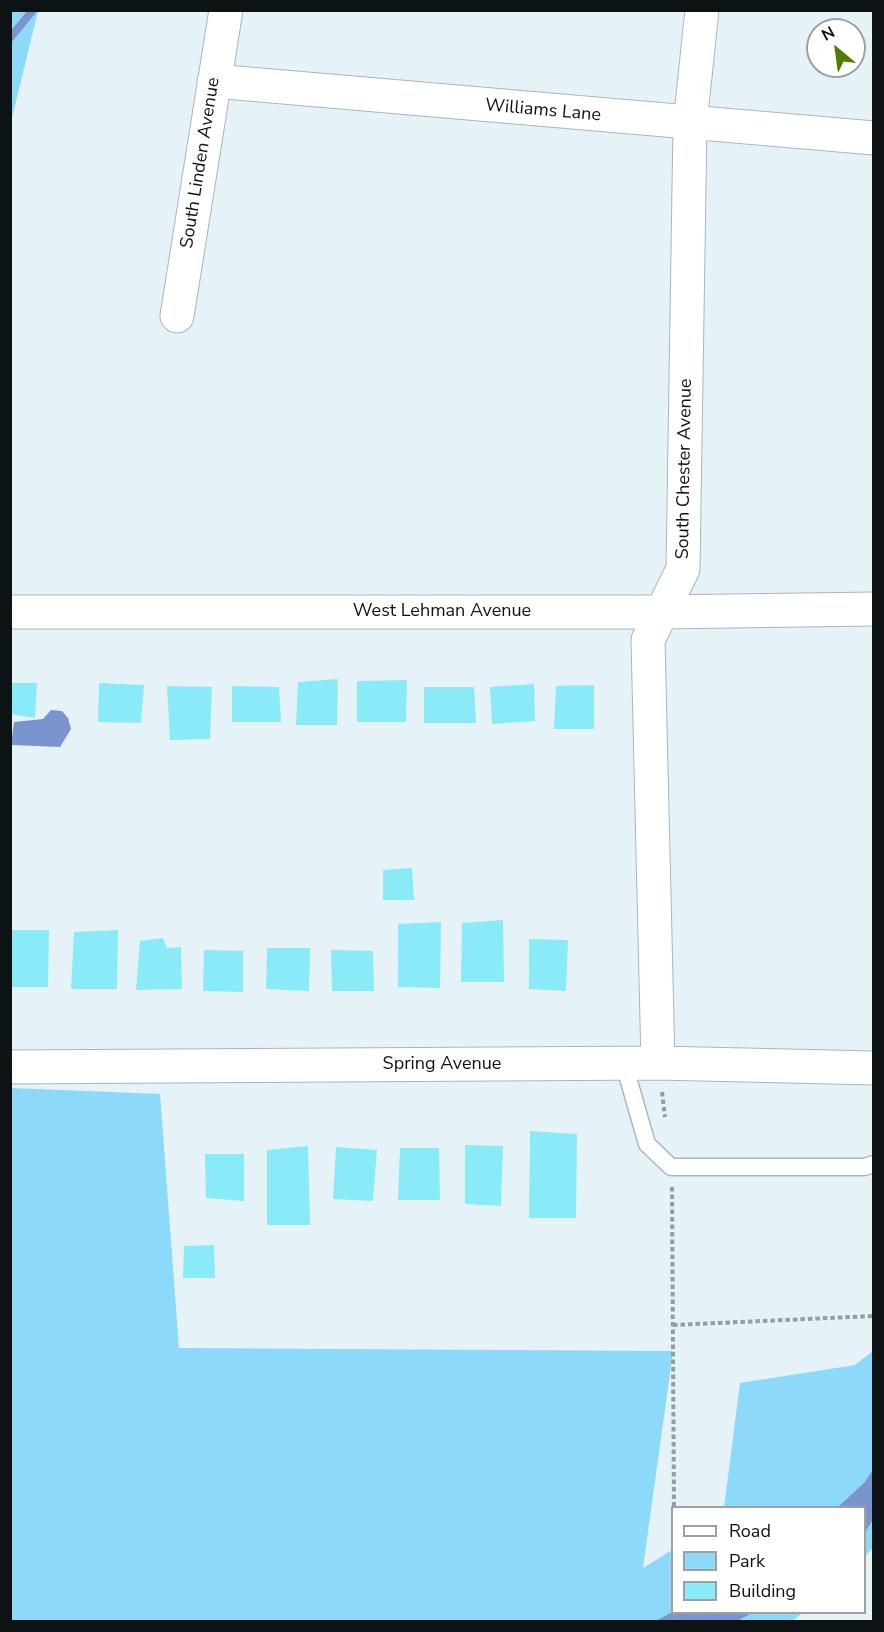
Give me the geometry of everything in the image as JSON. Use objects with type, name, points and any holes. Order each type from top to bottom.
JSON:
[{"type":"street","name":"South Linden Avenue","points":[[177,316],[226,10]]},
{"type":"street","name":"South Chester Avenue","points":[[658,1063],[648,640],[683,569],[690,124],[702,10]]},
{"type":"street","name":"Williams Lane","points":[[214,81],[690,124],[873,138]]},
{"type":"street","name":"West Lehman Avenue","points":[[10,612],[660,612],[873,609]]},
{"type":"street","name":"Spring Avenue","points":[[10,1067],[658,1063],[873,1068]]},
{"type":"lane","points":[[624,1064],[647,1144],[671,1167],[864,1167],[873,1164]]},
{"type":"path","points":[[671,1167],[674,1506]]},
{"type":"path","points":[[673,1325],[873,1316]]},
{"type":"green space","points":[[10,11],[38,11],[11,122]]},
{"type":"green space","points":[[11,1088],[160,1094],[179,1348],[673,1351],[643,1568],[671,1551],[671,1614],[801,1614],[792,1622],[11,1622]]},
{"type":"green space","points":[[873,1351],[873,1548],[866,1555],[866,1506],[724,1506],[740,1383],[855,1365]]},
{"type":"shaded area","points":[[51,710],[62,711],[68,718],[71,729],[60,747],[11,745],[14,722],[43,719]]},
{"type":"shaded area","points":[[873,1470],[873,1520],[866,1530],[866,1506],[839,1506],[864,1483]]},
{"type":"shaded area","points":[[671,1613],[750,1614],[737,1621],[656,1621]]},
{"type":"building","points":[[338,679],[337,725],[296,725],[298,682]]},
{"type":"building","points":[[407,680],[406,722],[357,722],[357,681]]},
{"type":"building","points":[[10,683],[37,683],[35,718],[10,714]]},
{"type":"building","points":[[99,683],[144,685],[141,723],[98,722]]},
{"type":"building","points":[[534,684],[535,721],[492,724],[490,687]]},
{"type":"building","points":[[594,685],[594,729],[554,729],[556,686]]},
{"type":"building","points":[[167,686],[212,687],[210,739],[170,740]]},
{"type":"building","points":[[232,686],[279,687],[281,722],[232,722]]},
{"type":"building","points":[[424,687],[474,687],[476,723],[424,723]]},
{"type":"building","points":[[412,868],[414,900],[383,900],[383,870]]},
{"type":"building","points":[[503,920],[504,982],[461,982],[462,923]]},
{"type":"building","points":[[441,922],[440,988],[398,987],[398,924]]},
{"type":"building","points":[[10,930],[49,930],[48,987],[10,987]]},
{"type":"building","points":[[118,930],[117,989],[71,989],[74,932]]},
{"type":"building","points":[[163,938],[167,948],[181,947],[182,989],[136,990],[140,941]]},
{"type":"building","points":[[529,939],[568,940],[566,991],[529,989]]},
{"type":"building","points":[[267,948],[310,948],[309,991],[266,989]]},
{"type":"building","points":[[204,950],[243,951],[243,992],[203,991]]},
{"type":"building","points":[[331,950],[373,951],[374,991],[332,991]]},
{"type":"building","points":[[530,1131],[577,1134],[576,1218],[529,1218]]},
{"type":"building","points":[[465,1145],[503,1146],[501,1206],[465,1204]]},
{"type":"building","points":[[308,1146],[310,1225],[267,1225],[267,1150]]},
{"type":"building","points":[[336,1147],[377,1150],[373,1201],[333,1199]]},
{"type":"building","points":[[400,1148],[439,1148],[440,1200],[398,1200]]},
{"type":"building","points":[[205,1154],[244,1154],[244,1201],[206,1198]]},
{"type":"building","points":[[214,1245],[215,1278],[183,1278],[184,1246]]},
{"type":"waterway","points":[[10,38],[33,10]]}]
